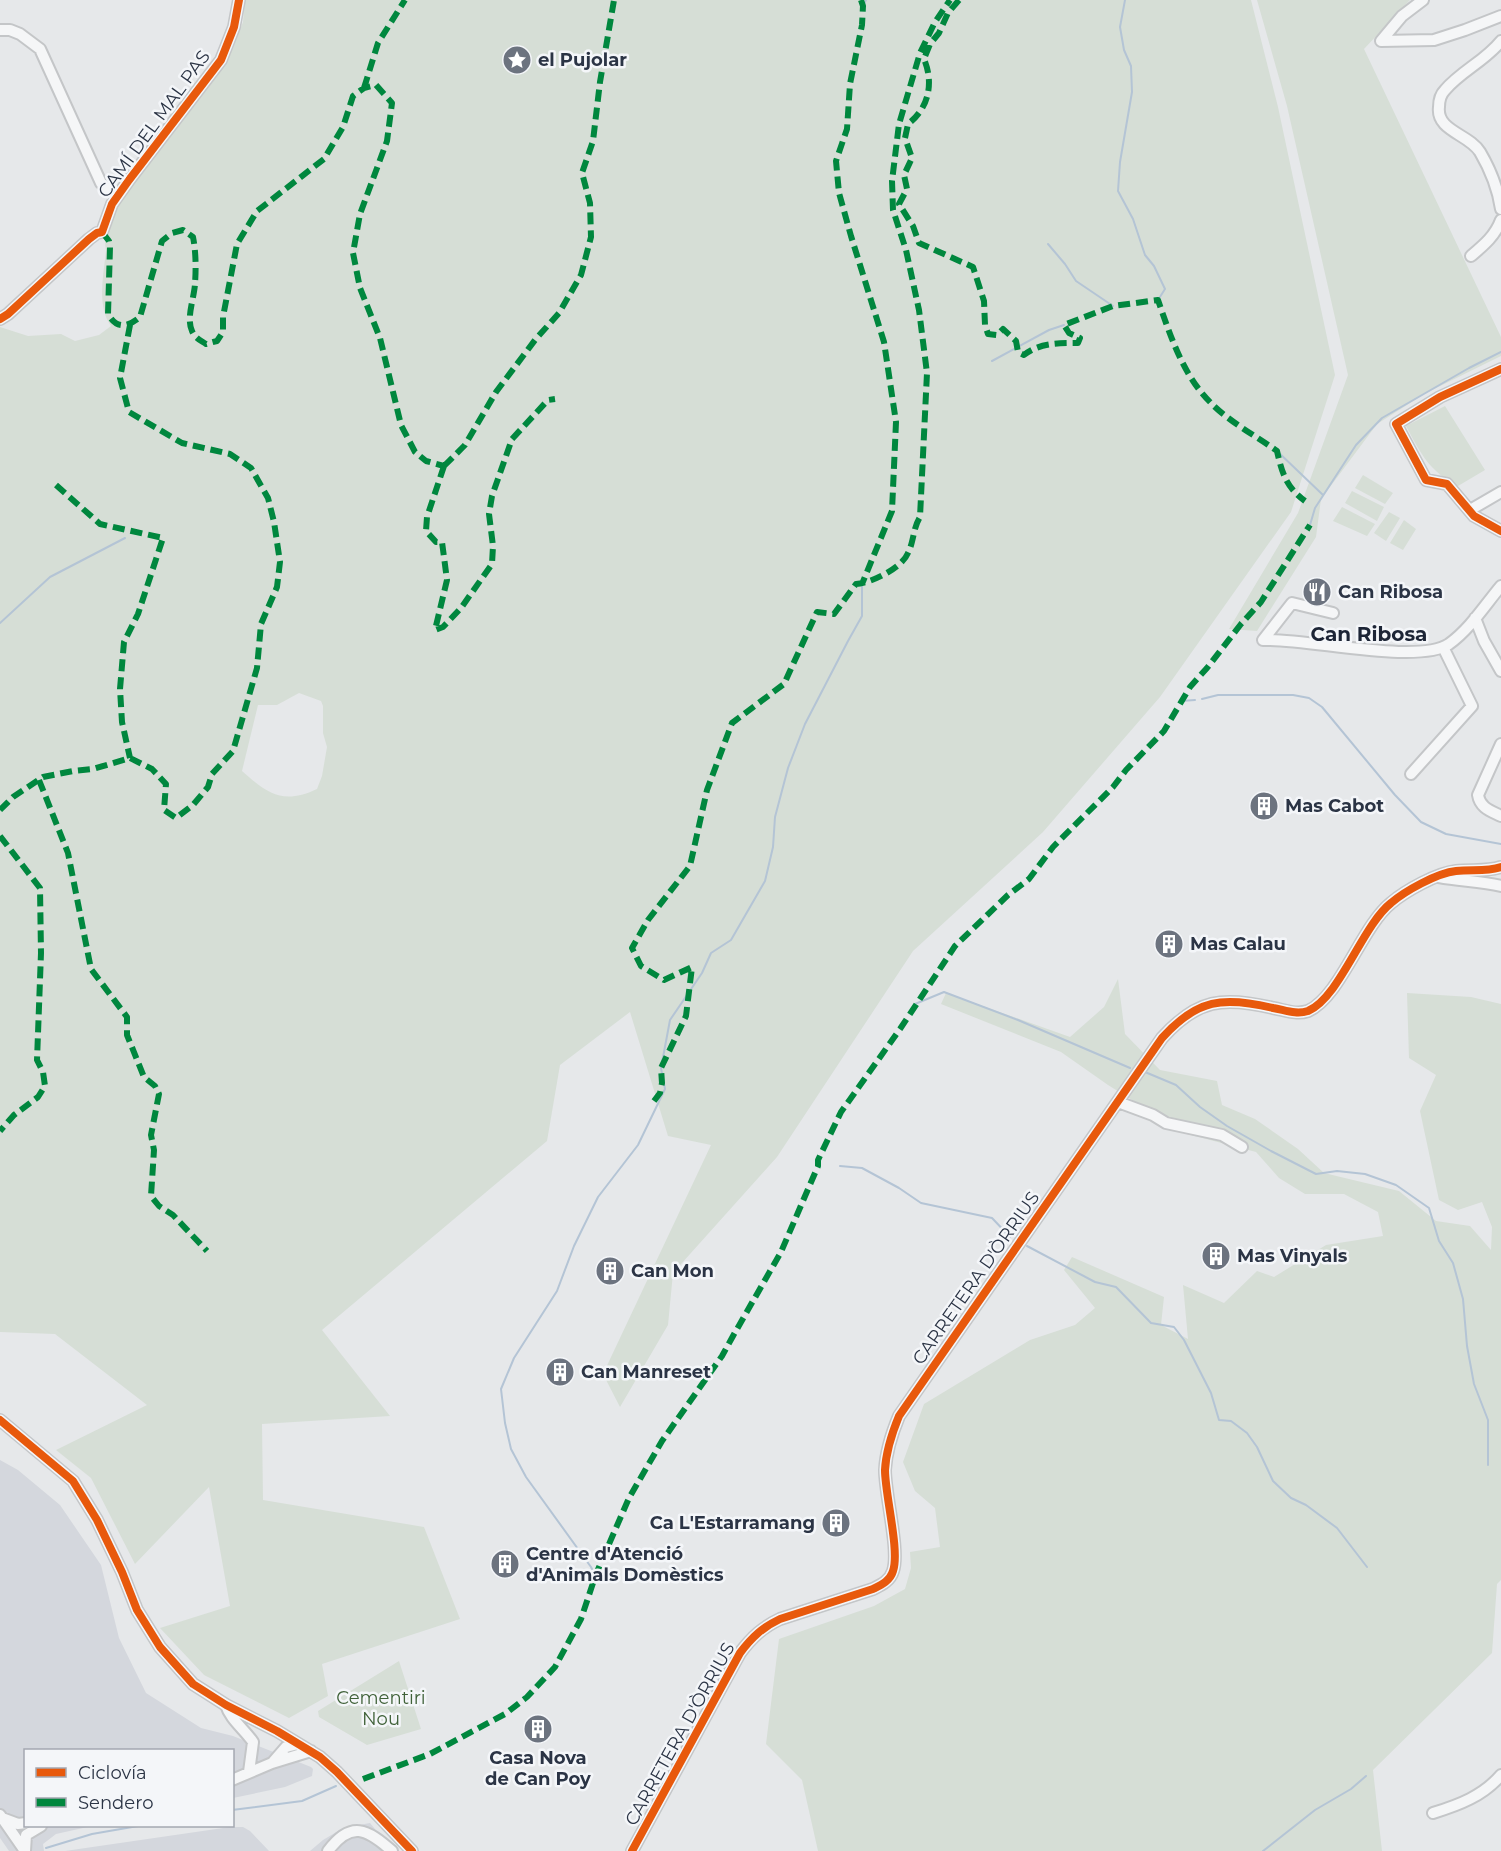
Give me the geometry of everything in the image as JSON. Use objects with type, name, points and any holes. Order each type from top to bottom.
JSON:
[{"type":"street","name":"CAMÍ DEL MAL PAS","points":[[0,319],[89,239],[102,232],[105,220],[117,197],[221,60],[234,27],[239,0]]},
{"type":"street","points":[[1423,0],[1402,16],[1381,41],[1434,40],[1501,16]]},
{"type":"street","points":[[0,30],[10,30],[20,34],[40,49],[101,183],[117,197]]},
{"type":"street","points":[[1500,202],[1480,152],[1473,144],[1445,126],[1438,114],[1439,99],[1445,90],[1483,60],[1501,41]]},
{"type":"street","points":[[1472,256],[1488,242],[1498,229],[1501,220]]},
{"type":"street","points":[[1501,369],[1440,397],[1396,424],[1426,480],[1447,484],[1474,516],[1501,531]]},
{"type":"street","points":[[1470,510],[1501,492]]},
{"type":"street","points":[[1333,613],[1292,603],[1263,640],[1286,640],[1366,649],[1426,651],[1443,646],[1463,632],[1501,586]]},
{"type":"street","points":[[1475,618],[1484,641],[1501,671]]},
{"type":"street","points":[[1411,774],[1472,706],[1443,646]]},
{"type":"street","points":[[1501,744],[1478,795],[1479,802],[1484,807],[1501,816]]},
{"type":"street","name":"CARRETERA D'ÒRRIUS","points":[[632,1851],[740,1653],[749,1641],[767,1625],[873,1589],[882,1585],[892,1573],[894,1553],[885,1466],[890,1438],[899,1416],[1162,1038],[1192,1010],[1212,1004],[1227,1002],[1250,1004],[1290,1012],[1302,1012],[1316,1006],[1336,983],[1371,927],[1389,904],[1438,876],[1458,870],[1489,871],[1501,867]]},
{"type":"street","points":[[1438,876],[1501,886]]},
{"type":"street","points":[[1118,1102],[1153,1114],[1172,1125],[1222,1135],[1242,1147]]},
{"type":"street","points":[[0,1420],[73,1481],[97,1520],[137,1610],[160,1647],[193,1684],[226,1705],[311,1751],[337,1772],[412,1851]]},
{"type":"street","points":[[226,1705],[229,1714],[246,1731],[253,1742],[249,1772]]},
{"type":"street","points":[[272,1763],[286,1747],[298,1744]]},
{"type":"street","points":[[234,1779],[272,1763],[311,1751]]},
{"type":"street","points":[[1433,1813],[1465,1802],[1494,1784],[1501,1775]]},
{"type":"street","points":[[1,1817],[18,1824],[24,1823]]},
{"type":"street","points":[[1,1817],[25,1851]]},
{"type":"street","points":[[25,1851],[26,1835],[38,1827]]},
{"type":"street","points":[[328,1851],[345,1833],[363,1830],[392,1851]]},
{"type":"shaded area","points":[[0,1460],[18,1470],[60,1505],[101,1565],[119,1638],[146,1693],[201,1728],[233,1736],[313,1769],[312,1776],[285,1787],[234,1798],[234,1749],[24,1749],[24,1827],[88,1827],[56,1834],[43,1844],[44,1851],[9,1851],[0,1838]]},
{"type":"shaded area","points":[[370,1823],[393,1851],[310,1851],[343,1828]]},
{"type":"shaded area","points":[[243,1827],[250,1831],[269,1851],[65,1851]]},
{"type":"green space","points":[[245,0],[1251,0],[1278,107],[1335,375],[1291,512],[1160,697],[1043,832],[913,951],[777,1157],[673,1273],[668,1325],[620,1407],[603,1374],[711,1145],[668,1136],[630,1012],[560,1065],[547,1141],[322,1330],[390,1416],[262,1424],[263,1500],[424,1527],[460,1619],[322,1664],[328,1696],[289,1718],[204,1675],[160,1628],[230,1606],[209,1487],[135,1564],[91,1478],[56,1450],[147,1405],[55,1334],[0,1332],[0,327],[28,336],[61,334],[75,341],[99,335],[111,326],[106,318],[102,289],[105,244],[112,218],[121,201],[227,63],[243,22]],"holes":[[[299,693],[321,701],[323,733],[327,747],[322,776],[317,789],[295,796],[276,795],[260,786],[242,771],[258,705],[277,705]]]},
{"type":"green space","points":[[1257,0],[1410,0],[1364,49],[1501,337],[1501,356],[1426,393],[1377,424],[1321,499],[1316,537],[1257,631],[1229,629],[1298,513],[1348,375],[1287,106]]},
{"type":"green space","points":[[1445,406],[1485,470],[1458,486],[1433,468],[1416,445],[1406,426]]},
{"type":"green space","points":[[1363,475],[1393,493],[1385,504],[1355,488]]},
{"type":"green space","points":[[1352,491],[1384,507],[1377,521],[1345,503]]},
{"type":"green space","points":[[1342,507],[1375,524],[1367,536],[1333,521]]},
{"type":"green space","points":[[1389,512],[1400,518],[1386,541],[1374,533]]},
{"type":"green space","points":[[1404,520],[1416,529],[1403,550],[1390,543]]},
{"type":"green space","points":[[1118,979],[1125,1034],[1160,1070],[1217,1081],[1222,1105],[1255,1119],[1298,1149],[1324,1173],[1399,1191],[1436,1221],[1470,1226],[1491,1250],[1492,1227],[1482,1202],[1458,1210],[1439,1200],[1420,1111],[1436,1075],[1409,1058],[1407,993],[1471,997],[1501,1004],[1501,1580],[1497,1584],[1492,1653],[1373,1770],[1382,1851],[818,1851],[802,1780],[766,1744],[779,1639],[874,1606],[905,1589],[911,1568],[910,1552],[940,1547],[935,1508],[915,1491],[903,1462],[924,1404],[1030,1340],[1075,1325],[1095,1308],[1064,1270],[1072,1257],[1164,1297],[1161,1325],[1188,1339],[1183,1285],[1224,1303],[1257,1271],[1274,1277],[1326,1245],[1383,1236],[1378,1212],[1344,1194],[1305,1194],[1279,1178],[1256,1152],[1187,1134],[1108,1085],[1061,1052],[941,1004],[946,993],[1070,1037],[1104,1007]]},
{"type":"green space","name":"Cementiri Nou","points":[[399,1661],[421,1729],[367,1745],[319,1717],[318,1711]]},
{"type":"waterway","points":[[863,6],[866,0]]},
{"type":"waterway","points":[[1125,0],[1120,27],[1124,50],[1131,66],[1132,92],[1120,162],[1118,191],[1133,219],[1145,255],[1154,266],[1165,289],[1158,300]]},
{"type":"waterway","points":[[1048,244],[1076,281],[1113,306]]},
{"type":"waterway","points":[[992,361],[1049,330],[1064,325]]},
{"type":"waterway","points":[[1310,525],[1315,508],[1356,445],[1382,418],[1501,352]]},
{"type":"waterway","points":[[1277,451],[1323,495]]},
{"type":"waterway","points":[[0,623],[50,577],[125,538]]},
{"type":"waterway","points":[[596,1577],[526,1477],[511,1449],[501,1389],[514,1358],[557,1291],[574,1246],[598,1197],[638,1145],[665,1089],[661,1068],[670,1020],[702,973],[711,953],[731,940],[765,881],[773,847],[775,817],[788,768],[805,724],[862,616],[862,584]]},
{"type":"waterway","points":[[1202,699],[1218,695],[1293,695],[1309,698],[1322,707],[1395,795],[1421,822],[1446,834],[1501,844]]},
{"type":"waterway","points":[[1181,701],[1195,700]]},
{"type":"waterway","points":[[915,1004],[944,992],[1018,1020],[1130,1068]]},
{"type":"waterway","points":[[1145,1072],[1176,1085],[1200,1107],[1227,1126],[1316,1174],[1337,1171],[1365,1174],[1396,1185],[1429,1208],[1439,1241],[1453,1263],[1463,1299],[1467,1346],[1474,1384],[1488,1420],[1488,1465]]},
{"type":"waterway","points":[[840,1166],[862,1168],[921,1203],[992,1218],[1010,1237]]},
{"type":"waterway","points":[[1027,1246],[1095,1282],[1116,1287],[1151,1323],[1174,1327],[1184,1340],[1211,1393],[1219,1420],[1231,1421],[1247,1433],[1257,1447],[1273,1481],[1291,1498],[1306,1505],[1337,1528],[1367,1567]]},
{"type":"waterway","points":[[1263,1851],[1315,1810],[1351,1789],[1366,1776]]},
{"type":"waterway","points":[[234,1810],[302,1801],[336,1786]]},
{"type":"waterway","points":[[46,1848],[92,1834],[132,1827]]},
{"type":"marked path","points":[[364,88],[378,43],[405,0]]},
{"type":"marked path","points":[[444,466],[465,445],[496,392],[535,340],[559,313],[581,275],[591,237],[590,203],[582,173],[593,141],[614,0]]},
{"type":"marked path","points":[[861,0],[862,25],[850,84],[847,129],[836,161],[839,193],[884,342],[896,422],[892,511],[862,584]]},
{"type":"marked path","points":[[654,1101],[660,1093],[661,1068],[686,1016],[692,967],[664,980],[641,966],[632,948],[648,920],[690,866],[707,790],[732,723],[784,684],[817,612],[834,614],[856,584],[885,574],[905,559],[920,517],[927,373],[919,310],[906,250],[893,210],[892,181],[899,124],[920,53],[935,22],[950,0]]},
{"type":"marked path","points":[[959,0],[948,13],[924,59],[929,77],[928,95],[921,110],[908,124],[905,138],[912,158],[904,175],[907,189],[899,204],[913,226],[919,243],[973,267],[984,301],[985,325],[988,334],[997,335],[1003,329],[1016,341],[1018,352],[1024,355],[1042,346],[1078,343],[1080,338],[1069,333],[1064,325],[1113,306],[1158,300],[1178,354],[1192,380],[1225,416],[1277,451],[1286,479],[1293,490],[1305,501]]},
{"type":"marked path","points":[[102,232],[109,241],[110,247],[108,314],[119,325],[127,325],[140,317],[162,241],[172,233],[183,230],[193,237],[196,272],[190,326],[198,339],[206,344],[217,341],[223,332],[223,317],[237,244],[257,211],[324,159],[343,127],[353,96],[364,88],[376,85],[392,103],[387,141],[360,214],[353,253],[360,288],[380,338],[401,425],[415,452],[426,461],[444,466]]},
{"type":"marked path","points":[[0,810],[13,797],[43,777],[93,769],[130,758],[152,769],[166,784],[164,810],[176,818],[193,805],[208,787],[212,774],[233,751],[257,668],[261,624],[277,587],[280,562],[268,498],[251,468],[230,454],[182,443],[129,412],[120,378],[130,325]]},
{"type":"marked path","points":[[444,466],[427,517],[426,531],[436,542],[442,542],[447,580],[435,630],[443,627],[461,608],[492,564],[493,546],[489,514],[492,496],[512,439],[548,400],[555,399]]},
{"type":"marked path","points":[[56,485],[100,524],[163,538],[138,614],[124,642],[120,689],[122,722],[130,758]]},
{"type":"marked path","points":[[363,1779],[430,1754],[505,1714],[527,1697],[555,1667],[581,1619],[596,1574],[629,1498],[662,1441],[722,1356],[781,1252],[818,1166],[818,1160],[841,1112],[955,946],[1008,895],[1029,879],[1053,847],[1113,787],[1126,770],[1164,731],[1190,687],[1261,602],[1310,525]]},
{"type":"marked path","points":[[39,780],[68,853],[91,969],[127,1017],[127,1035],[144,1077],[155,1086],[159,1094],[151,1135],[154,1150],[151,1196],[159,1206],[173,1215],[207,1251]]},
{"type":"marked path","points":[[0,836],[40,888],[41,953],[37,1060],[43,1072],[45,1086],[38,1097],[14,1115],[0,1131]]},
{"type":"cycle path","points":[[0,319],[89,239],[102,232],[112,204],[221,60],[234,27],[239,0]]},
{"type":"cycle path","points":[[1501,369],[1440,397],[1396,424],[1426,480],[1447,484],[1474,516],[1501,531]]},
{"type":"cycle path","points":[[632,1851],[740,1653],[749,1642],[763,1629],[780,1619],[873,1589],[890,1577],[895,1562],[895,1550],[885,1470],[890,1442],[899,1416],[1162,1038],[1187,1015],[1212,1004],[1239,1002],[1295,1012],[1308,1011],[1320,1003],[1330,991],[1380,914],[1397,898],[1422,883],[1448,872],[1501,867]]},
{"type":"cycle path","points":[[0,1420],[73,1481],[97,1520],[137,1610],[160,1647],[193,1684],[320,1757],[412,1851]]},
{"type":"place","name":"el Pujolar","points":[[517,60]]},
{"type":"place","name":"Can Ribosa","points":[[1317,592]]},
{"type":"place","name":"Mas Cabot","points":[[1264,806]]},
{"type":"place","name":"Mas Calau","points":[[1169,944]]},
{"type":"place","name":"Mas Vinyals","points":[[1216,1256]]},
{"type":"place","name":"Can Mon","points":[[610,1271]]},
{"type":"place","name":"Can Manreset","points":[[560,1372]]},
{"type":"place","name":"Ca L'Estarramang","points":[[836,1523]]},
{"type":"place","name":"Centre d'Atenció d'Animals Domèstics","points":[[505,1564]]},
{"type":"place","name":"Casa Nova de Can Poy","points":[[538,1729]]},
{"type":"district","name":"Can Ribosa","points":[[1369,634]]}]
